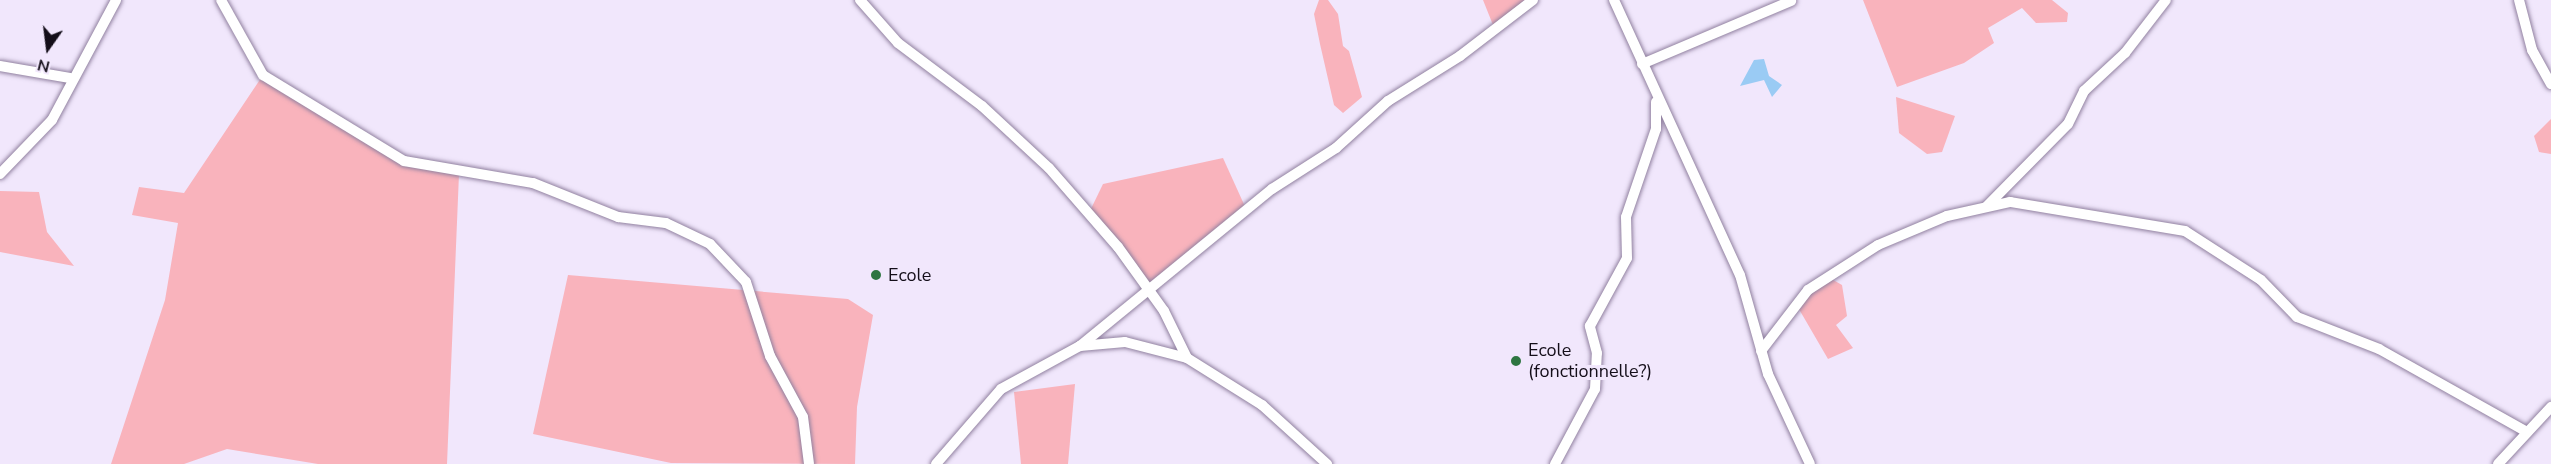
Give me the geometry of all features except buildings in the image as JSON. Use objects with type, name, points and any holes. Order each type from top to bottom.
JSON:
[{"type":"street","points":[[0,174],[52,120],[70,78],[116,0]]},
{"type":"street","points":[[221,0],[263,75],[404,161],[533,183],[618,217],[666,223],[710,244],[746,282],[770,356],[803,417],[809,464]]},
{"type":"street","points":[[860,0],[898,43],[982,106],[1048,168],[1118,247],[1149,292],[1187,358]]},
{"type":"street","points":[[936,464],[1000,389],[1080,346],[1149,292],[1272,189],[1336,148],[1389,101],[1460,56],[1533,0]]},
{"type":"street","points":[[1614,0],[1740,275],[1761,351],[1810,464]]},
{"type":"street","points":[[1986,206],[2068,124],[2084,91],[2125,53],[2166,0]]},
{"type":"street","points":[[2519,0],[2532,50],[2551,84]]},
{"type":"street","points":[[1642,64],[1791,1]]},
{"type":"street","points":[[0,66],[70,78]]},
{"type":"street","points":[[1555,464],[1595,389],[1597,353],[1590,326],[1627,258],[1626,217],[1656,129],[1655,90]]},
{"type":"street","points":[[1761,351],[1808,290],[1887,241],[1986,206],[2037,204],[2185,231],[2261,280],[2297,317],[2379,349],[2527,432]]},
{"type":"street","points":[[1080,346],[1125,342],[1187,358],[1262,405],[1327,464]]},
{"type":"street","points":[[2498,464],[2551,407]]},
{"type":"shaded area","points":[[1319,0],[1328,0],[1338,14],[1343,46],[1349,51],[1362,97],[1343,113],[1334,105],[1320,44],[1314,14]]},
{"type":"shaded area","points":[[1483,0],[1526,0],[1495,30]]},
{"type":"shaded area","points":[[1863,0],[2052,0],[2068,13],[2067,22],[2036,23],[2022,8],[1988,28],[1994,43],[1964,63],[1897,87]]},
{"type":"shaded area","points":[[263,75],[380,148],[459,174],[447,464],[318,464],[227,449],[184,464],[111,464],[165,300],[178,223],[132,215],[139,187],[184,193]]},
{"type":"shaded area","points":[[1896,97],[1955,116],[1942,152],[1927,154],[1899,133]]},
{"type":"shaded area","points":[[2551,119],[2551,154],[2539,152],[2534,136]]},
{"type":"shaded area","points":[[1223,158],[1247,211],[1149,292],[1088,215],[1103,184]]},
{"type":"shaded area","points":[[0,191],[39,192],[47,232],[74,266],[0,252]]},
{"type":"shaded area","points":[[568,275],[848,299],[873,315],[857,407],[855,464],[671,463],[533,434]]},
{"type":"shaded area","points":[[1828,277],[1842,285],[1847,316],[1836,325],[1853,348],[1828,359],[1796,304]]},
{"type":"shaded area","points":[[1075,384],[1068,464],[1021,464],[1014,392]]},
{"type":"water","points":[[1764,59],[1769,76],[1782,85],[1772,97],[1764,80],[1740,86],[1754,60]]},
{"type":"place","name":"Ecole","points":[[876,275]]},
{"type":"place","name":"Ecole (fonctionnelle?)","points":[[1516,361]]}]
